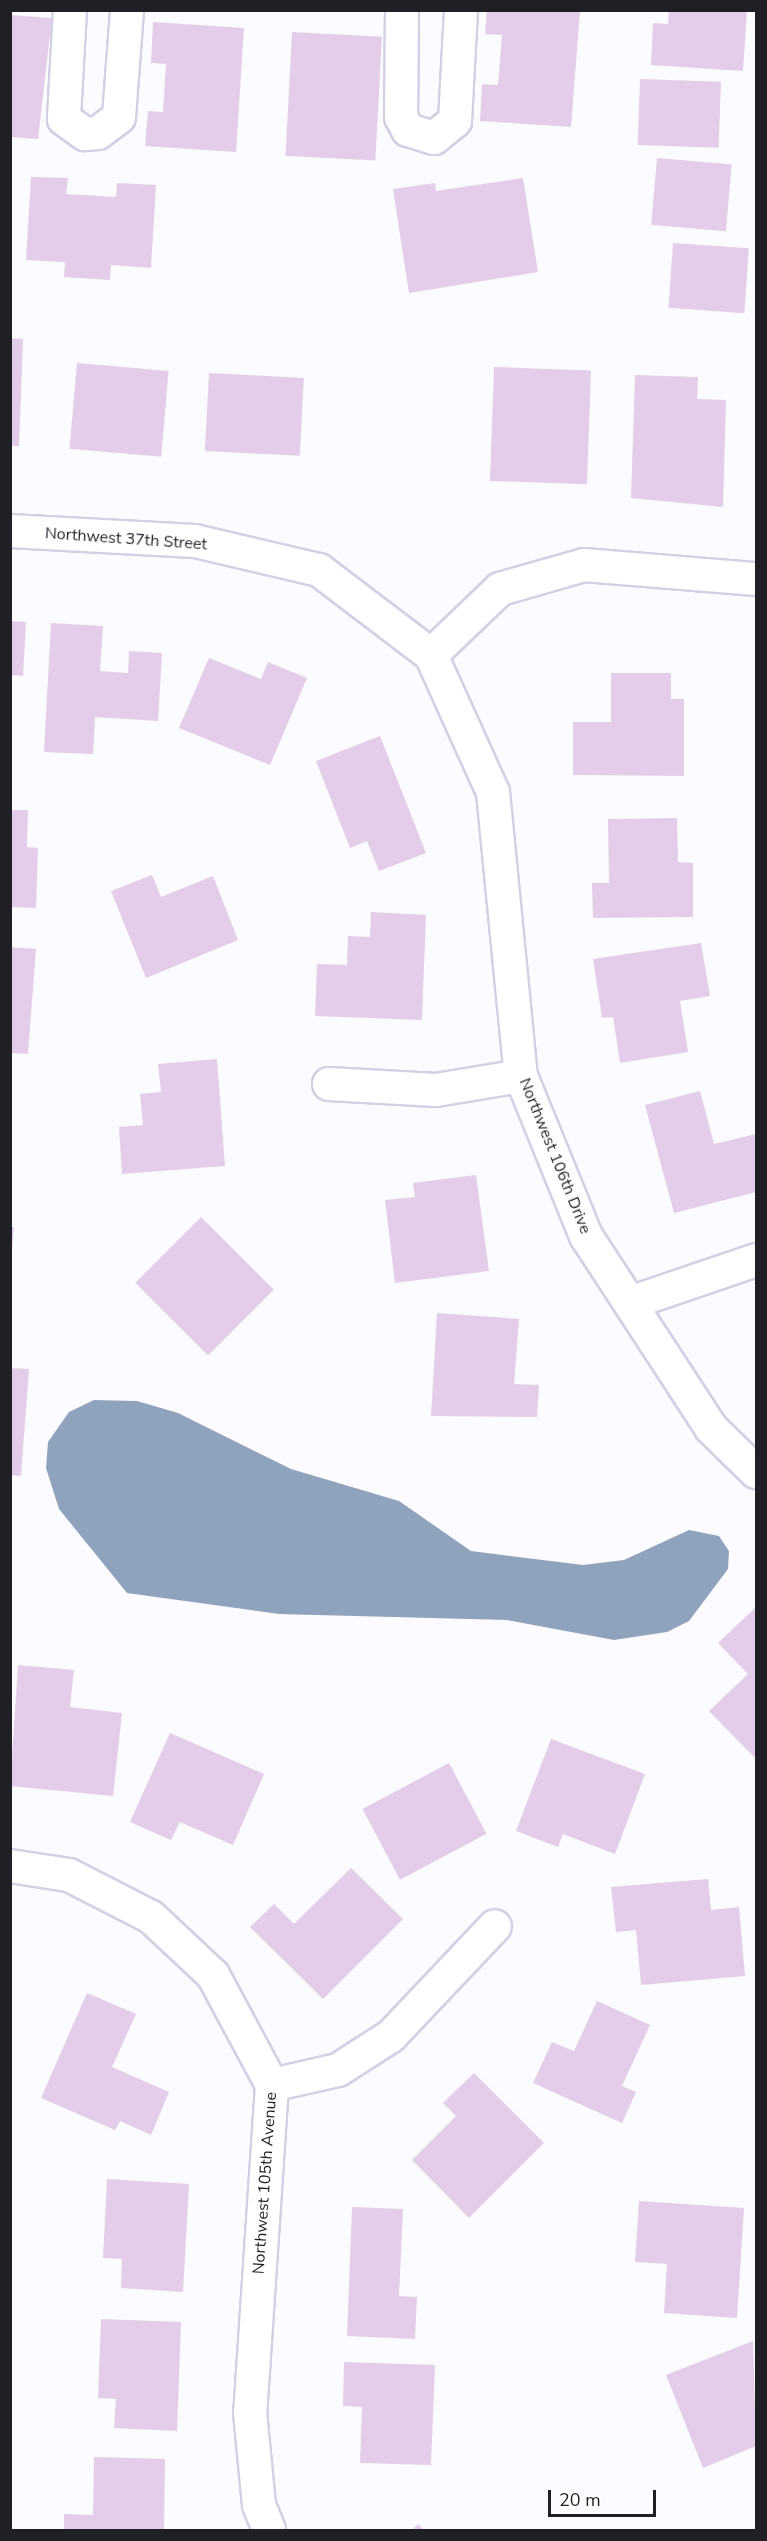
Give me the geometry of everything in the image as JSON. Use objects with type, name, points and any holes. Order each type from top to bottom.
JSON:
[{"type":"street","points":[[70,10],[64,119],[85,134],[98,133],[119,117],[127,10]]},
{"type":"street","points":[[402,10],[401,117],[408,130],[434,138],[455,121],[461,10]]},
{"type":"street","name":"Northwest 37th Street","points":[[10,531],[195,541],[319,570],[431,655]]},
{"type":"street","points":[[431,655],[500,589],[584,566],[756,579]]},
{"type":"street","name":"Northwest 106th Drive","points":[[431,655],[493,792],[521,1076],[586,1236],[711,1428],[756,1472]]},
{"type":"street","points":[[330,1084],[436,1090],[521,1076]]},
{"type":"street","points":[[630,1304],[756,1260]]},
{"type":"street","name":"Northwest 105th Avenue","points":[[10,1866],[69,1875],[151,1917],[213,1975],[272,2085],[250,2412],[259,2505],[269,2530]]},
{"type":"street","points":[[272,2085],[338,2070],[391,2036],[495,1926]]},
{"type":"water","points":[[94,1400],[137,1401],[178,1413],[291,1469],[399,1501],[471,1551],[583,1565],[624,1560],[689,1530],[719,1536],[729,1551],[728,1569],[689,1621],[667,1632],[614,1640],[507,1620],[279,1614],[127,1593],[59,1509],[46,1468],[48,1442],[69,1412]]},
{"type":"building","points":[[487,10],[580,10],[571,127],[480,121],[482,84],[498,85],[502,35],[485,34]]},
{"type":"building","points":[[669,10],[747,10],[743,71],[651,65],[653,23],[668,24]]},
{"type":"building","points":[[10,15],[52,18],[38,139],[10,137]]},
{"type":"building","points":[[153,22],[244,28],[236,152],[145,146],[148,111],[163,112],[166,64],[151,63]]},
{"type":"building","points":[[292,32],[382,37],[375,161],[286,156]]},
{"type":"building","points":[[640,79],[721,82],[719,148],[638,145]]},
{"type":"building","points":[[657,158],[732,165],[726,231],[651,225]]},
{"type":"building","points":[[31,177],[68,178],[66,194],[116,197],[117,183],[156,185],[151,268],[111,265],[110,280],[64,277],[65,262],[26,260]]},
{"type":"building","points":[[523,178],[538,272],[409,293],[393,189],[435,183],[436,191]]},
{"type":"building","points":[[673,243],[749,248],[744,313],[668,308]]},
{"type":"building","points":[[10,338],[23,339],[19,446],[10,446]]},
{"type":"building","points":[[77,363],[169,371],[161,457],[70,449]]},
{"type":"building","points":[[494,367],[591,370],[587,484],[490,481]]},
{"type":"building","points":[[209,373],[304,378],[300,456],[205,451]]},
{"type":"building","points":[[635,375],[698,377],[697,399],[726,400],[723,507],[631,498]]},
{"type":"building","points":[[10,621],[26,622],[23,676],[10,675]]},
{"type":"building","points":[[51,623],[103,626],[100,671],[128,673],[129,651],[162,653],[158,721],[95,717],[93,754],[44,752]]},
{"type":"building","points":[[209,658],[261,679],[268,662],[307,678],[270,765],[179,728]]},
{"type":"building","points":[[611,673],[671,673],[671,699],[684,699],[684,776],[573,775],[573,722],[611,722]]},
{"type":"building","points":[[380,736],[426,853],[379,871],[367,841],[350,848],[316,761]]},
{"type":"building","points":[[10,810],[28,810],[27,847],[38,848],[36,908],[10,907]]},
{"type":"building","points":[[677,818],[678,862],[693,863],[693,917],[593,918],[592,883],[609,883],[608,819]]},
{"type":"building","points":[[152,875],[161,897],[213,876],[238,940],[146,978],[111,891]]},
{"type":"building","points":[[371,912],[426,915],[422,1020],[315,1016],[317,964],[347,965],[348,936],[370,937]]},
{"type":"building","points":[[701,943],[710,996],[680,1001],[688,1052],[620,1063],[613,1017],[602,1018],[593,959]]},
{"type":"building","points":[[10,947],[36,949],[28,1054],[10,1053]]},
{"type":"building","points":[[217,1059],[225,1166],[122,1174],[119,1127],[143,1125],[140,1094],[161,1092],[158,1064]]},
{"type":"building","points":[[700,1091],[714,1144],[756,1134],[756,1192],[674,1213],[645,1105]]},
{"type":"building","points":[[476,1175],[489,1271],[395,1283],[385,1200],[415,1197],[413,1183]]},
{"type":"building","points":[[201,1217],[274,1290],[208,1356],[135,1283]]},
{"type":"building","points":[[10,1227],[14,1227],[12,1250],[10,1250]]},
{"type":"building","points":[[437,1313],[519,1319],[514,1384],[539,1385],[537,1417],[431,1416]]},
{"type":"building","points":[[10,1368],[29,1369],[21,1476],[10,1475]]},
{"type":"building","points":[[756,1607],[755,1758],[709,1711],[748,1674],[718,1643]]},
{"type":"building","points":[[18,1665],[74,1670],[70,1707],[122,1713],[113,1796],[10,1786]]},
{"type":"building","points":[[170,1733],[264,1774],[233,1845],[180,1822],[171,1840],[130,1822]]},
{"type":"building","points":[[551,1739],[645,1774],[615,1854],[563,1834],[558,1847],[516,1831]]},
{"type":"building","points":[[449,1763],[487,1834],[400,1880],[362,1809]]},
{"type":"building","points":[[351,1868],[403,1919],[323,1999],[250,1927],[274,1904],[294,1924]]},
{"type":"building","points":[[708,1879],[711,1910],[739,1907],[745,1976],[641,1985],[636,1930],[616,1932],[611,1887]]},
{"type":"building","points":[[87,1993],[136,2014],[112,2067],[169,2092],[151,2135],[120,2121],[115,2130],[41,2098]]},
{"type":"building","points":[[597,2001],[650,2025],[622,2086],[636,2092],[622,2123],[533,2083],[552,2042],[574,2051]]},
{"type":"building","points":[[474,2073],[544,2143],[469,2218],[412,2160],[456,2116],[443,2103]]},
{"type":"building","points":[[107,2179],[189,2184],[183,2292],[121,2288],[122,2259],[103,2258]]},
{"type":"building","points":[[639,2201],[744,2208],[737,2318],[664,2313],[667,2264],[635,2262]]},
{"type":"building","points":[[352,2207],[403,2209],[399,2296],[417,2297],[415,2339],[347,2336]]},
{"type":"building","points":[[101,2319],[181,2322],[177,2431],[114,2428],[116,2399],[98,2398]]},
{"type":"building","points":[[753,2341],[756,2446],[703,2468],[666,2375]]},
{"type":"building","points":[[344,2362],[435,2365],[431,2465],[360,2463],[362,2407],[343,2406]]},
{"type":"building","points":[[94,2457],[165,2459],[164,2530],[64,2530],[64,2514],[93,2515]]},
{"type":"building","points":[[418,2524],[424,2530],[412,2530]]}]
